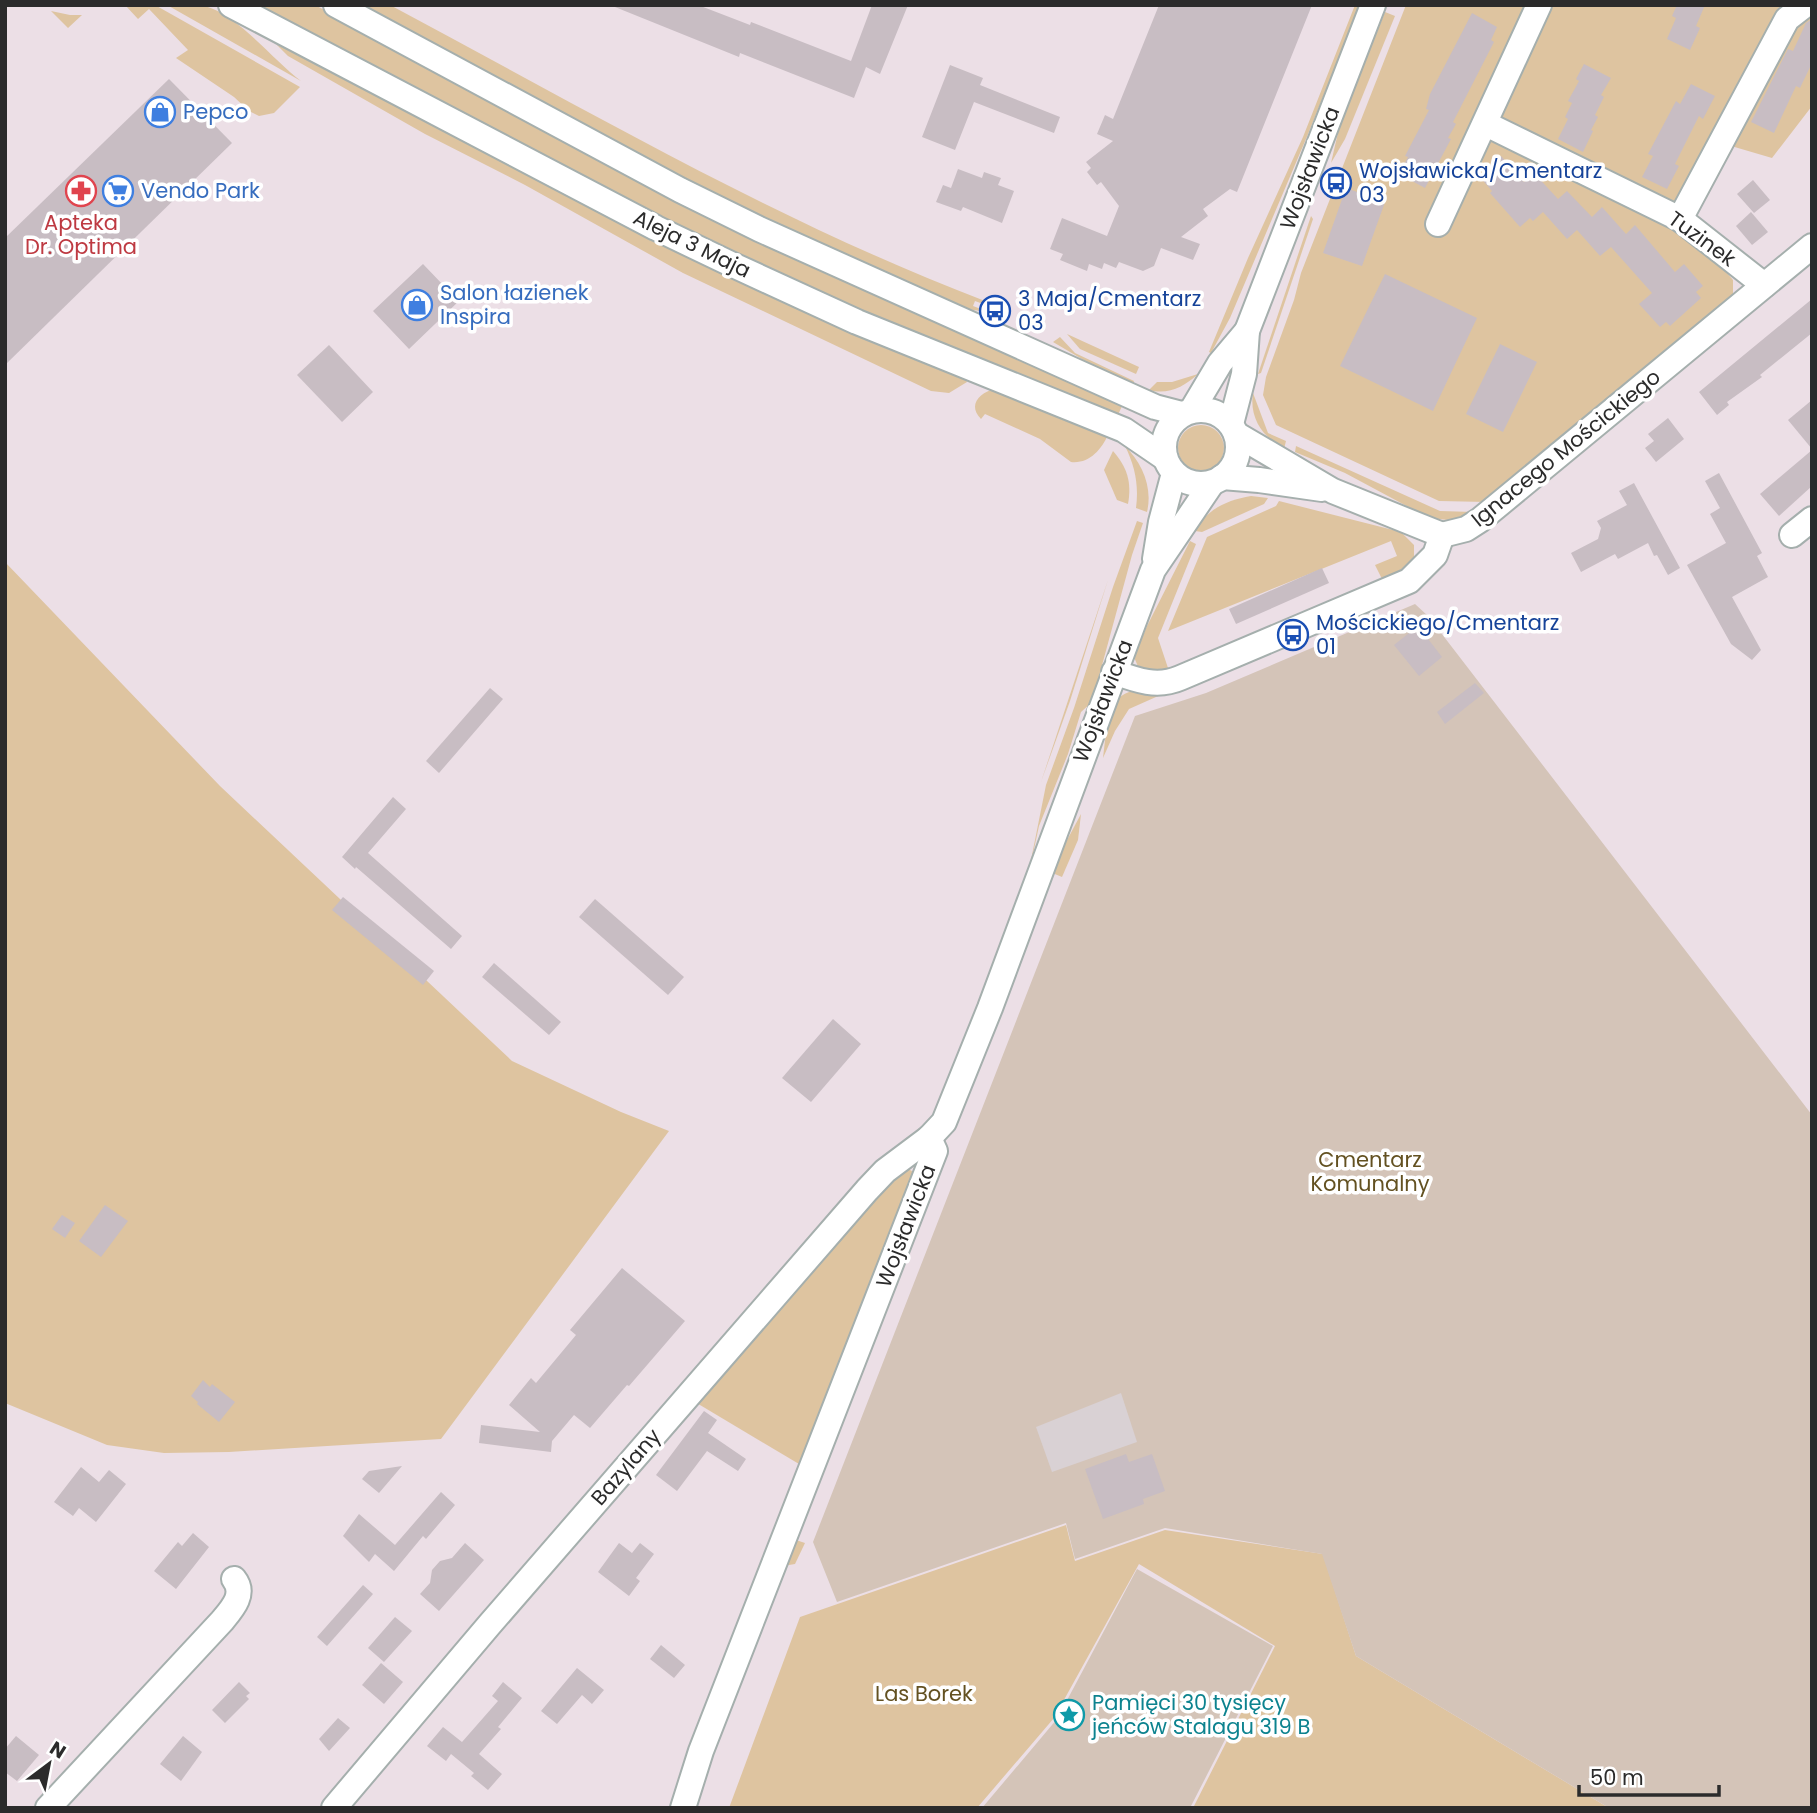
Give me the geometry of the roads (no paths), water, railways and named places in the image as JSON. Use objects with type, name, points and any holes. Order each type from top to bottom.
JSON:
[{"type":"street","name":"Aleja 3 Maja","points":[[231,5],[656,228],[857,321],[1124,430],[1169,465]]},
{"type":"street","name":"Aleja 3 Maja","points":[[337,5],[680,190],[759,229],[1155,407],[1187,412]]},
{"type":"street","name":"Wojsławicka","points":[[1234,429],[1244,374],[1247,331],[1373,5]]},
{"type":"street","points":[[1438,224],[1539,5]]},
{"type":"street","points":[[1681,219],[1787,19],[1805,5]]},
{"type":"street","name":"Tuzinek","points":[[1486,124],[1681,219],[1764,285]]},
{"type":"street","name":"Ignacego Mościckiego","points":[[1442,535],[1466,529],[1480,520],[1812,246]]},
{"type":"street","name":"Wojsławicka","points":[[1187,412],[1220,363],[1247,331]]},
{"type":"street","points":[[1114,672],[1154,683],[1180,678],[1409,581],[1435,555],[1442,535],[1333,491],[1234,429],[1220,415],[1207,410],[1187,412],[1172,422],[1163,446],[1169,465],[1185,481],[1198,484],[1217,480],[1259,480],[1333,491]]},
{"type":"street","points":[[1217,480],[1231,469],[1237,458],[1238,446],[1234,429]]},
{"type":"street","name":"Wojsławicka","points":[[684,1808],[701,1752],[935,1151],[929,1138],[944,1122],[957,1093],[1153,570],[1169,465]]},
{"type":"street","name":"Wojsławicka","points":[[1153,570],[1217,480]]},
{"type":"street","points":[[1792,536],[1812,519]]},
{"type":"street","name":"Bazylany","points":[[334,1808],[867,1190],[896,1161],[929,1138]]},
{"type":"street","points":[[48,1808],[222,1621],[239,1595],[238,1584],[233,1579]]},
{"type":"place","name":"Pepco","points":[[160,112]]},
{"type":"place","name":"Wojsławicka/Cmentarz 03","points":[[1336,183]]},
{"type":"place","name":"Apteka Dr. Optima","points":[[81,191]]},
{"type":"place","name":"Vendo Park","points":[[118,191]]},
{"type":"place","name":"Salon łazienek Inspira","points":[[417,305]]},
{"type":"place","name":"3 Maja/Cmentarz 03","points":[[995,311]]},
{"type":"place","name":"Mościckiego/Cmentarz 01","points":[[1293,635]]},
{"type":"place","name":"Pamięci 30 tysięcy jeńców Stalagu 319 B","points":[[1069,1715]]},
{"type":"park label","name":"Cmentarz Komunalny","points":[[1370,1172]]},
{"type":"park label","name":"Las Borek","points":[[924,1694]]}]
